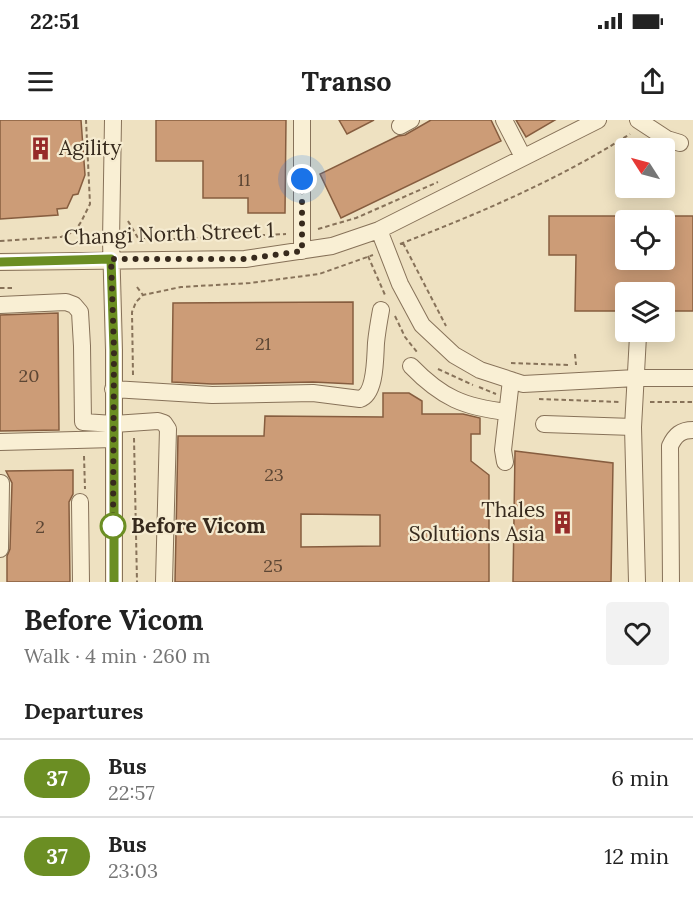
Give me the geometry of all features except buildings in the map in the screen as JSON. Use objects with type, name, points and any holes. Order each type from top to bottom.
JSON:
[{"type":"street","points":[[113,120],[111,259],[114,582]]},
{"type":"street","points":[[302,120],[302,251]]},
{"type":"street","points":[[504,120],[523,157]]},
{"type":"street","name":"Changi North Street 1","points":[[0,262],[245,259],[332,246],[379,230],[598,120]]},
{"type":"street","points":[[638,120],[667,139],[680,143]]},
{"type":"street","points":[[379,230],[400,284],[422,325],[454,355],[480,370],[523,384],[636,378],[693,378]]},
{"type":"street","points":[[0,305],[66,302],[74,305],[80,312],[82,421],[114,432]]},
{"type":"street","points":[[114,389],[212,395],[313,393],[365,398],[369,392],[376,363],[376,343],[381,310]]},
{"type":"street","points":[[637,582],[633,427],[638,342]]},
{"type":"street","points":[[411,366],[442,393],[464,404],[507,412]]},
{"type":"street","points":[[505,462],[503,450],[511,380]]},
{"type":"street","points":[[0,442],[114,432],[134,423],[158,421],[164,423],[168,429],[164,582]]},
{"type":"street","points":[[544,424],[633,427]]},
{"type":"street","points":[[671,582],[670,446],[678,434],[685,430],[693,430]]},
{"type":"street","points":[[0,549],[1,483]]},
{"type":"street","points":[[80,502],[81,582]]},
{"type":"path","points":[[0,241],[61,237],[75,231],[90,204],[86,120]]},
{"type":"path","points":[[75,231],[84,241]]},
{"type":"path","points":[[136,242],[138,238]]},
{"type":"path","points":[[403,243],[450,334]]},
{"type":"path","points":[[137,287],[143,295]]},
{"type":"path","points":[[507,363],[576,365],[575,354]]},
{"type":"path","points":[[134,423],[137,582]]},
{"type":"bus line","name":"37","points":[[0,262],[111,259],[114,350],[114,582]]},
{"type":"place","name":"Agility","points":[[41,148]]},
{"type":"place","name":"Thales Solutions Asia","points":[[563,522]]},
{"type":"place","name":"Before Vicom","points":[[113,526]]},
{"type":"route","points":[[113,526],[114,350],[111,259],[245,259],[302,251],[302,179]]}]
